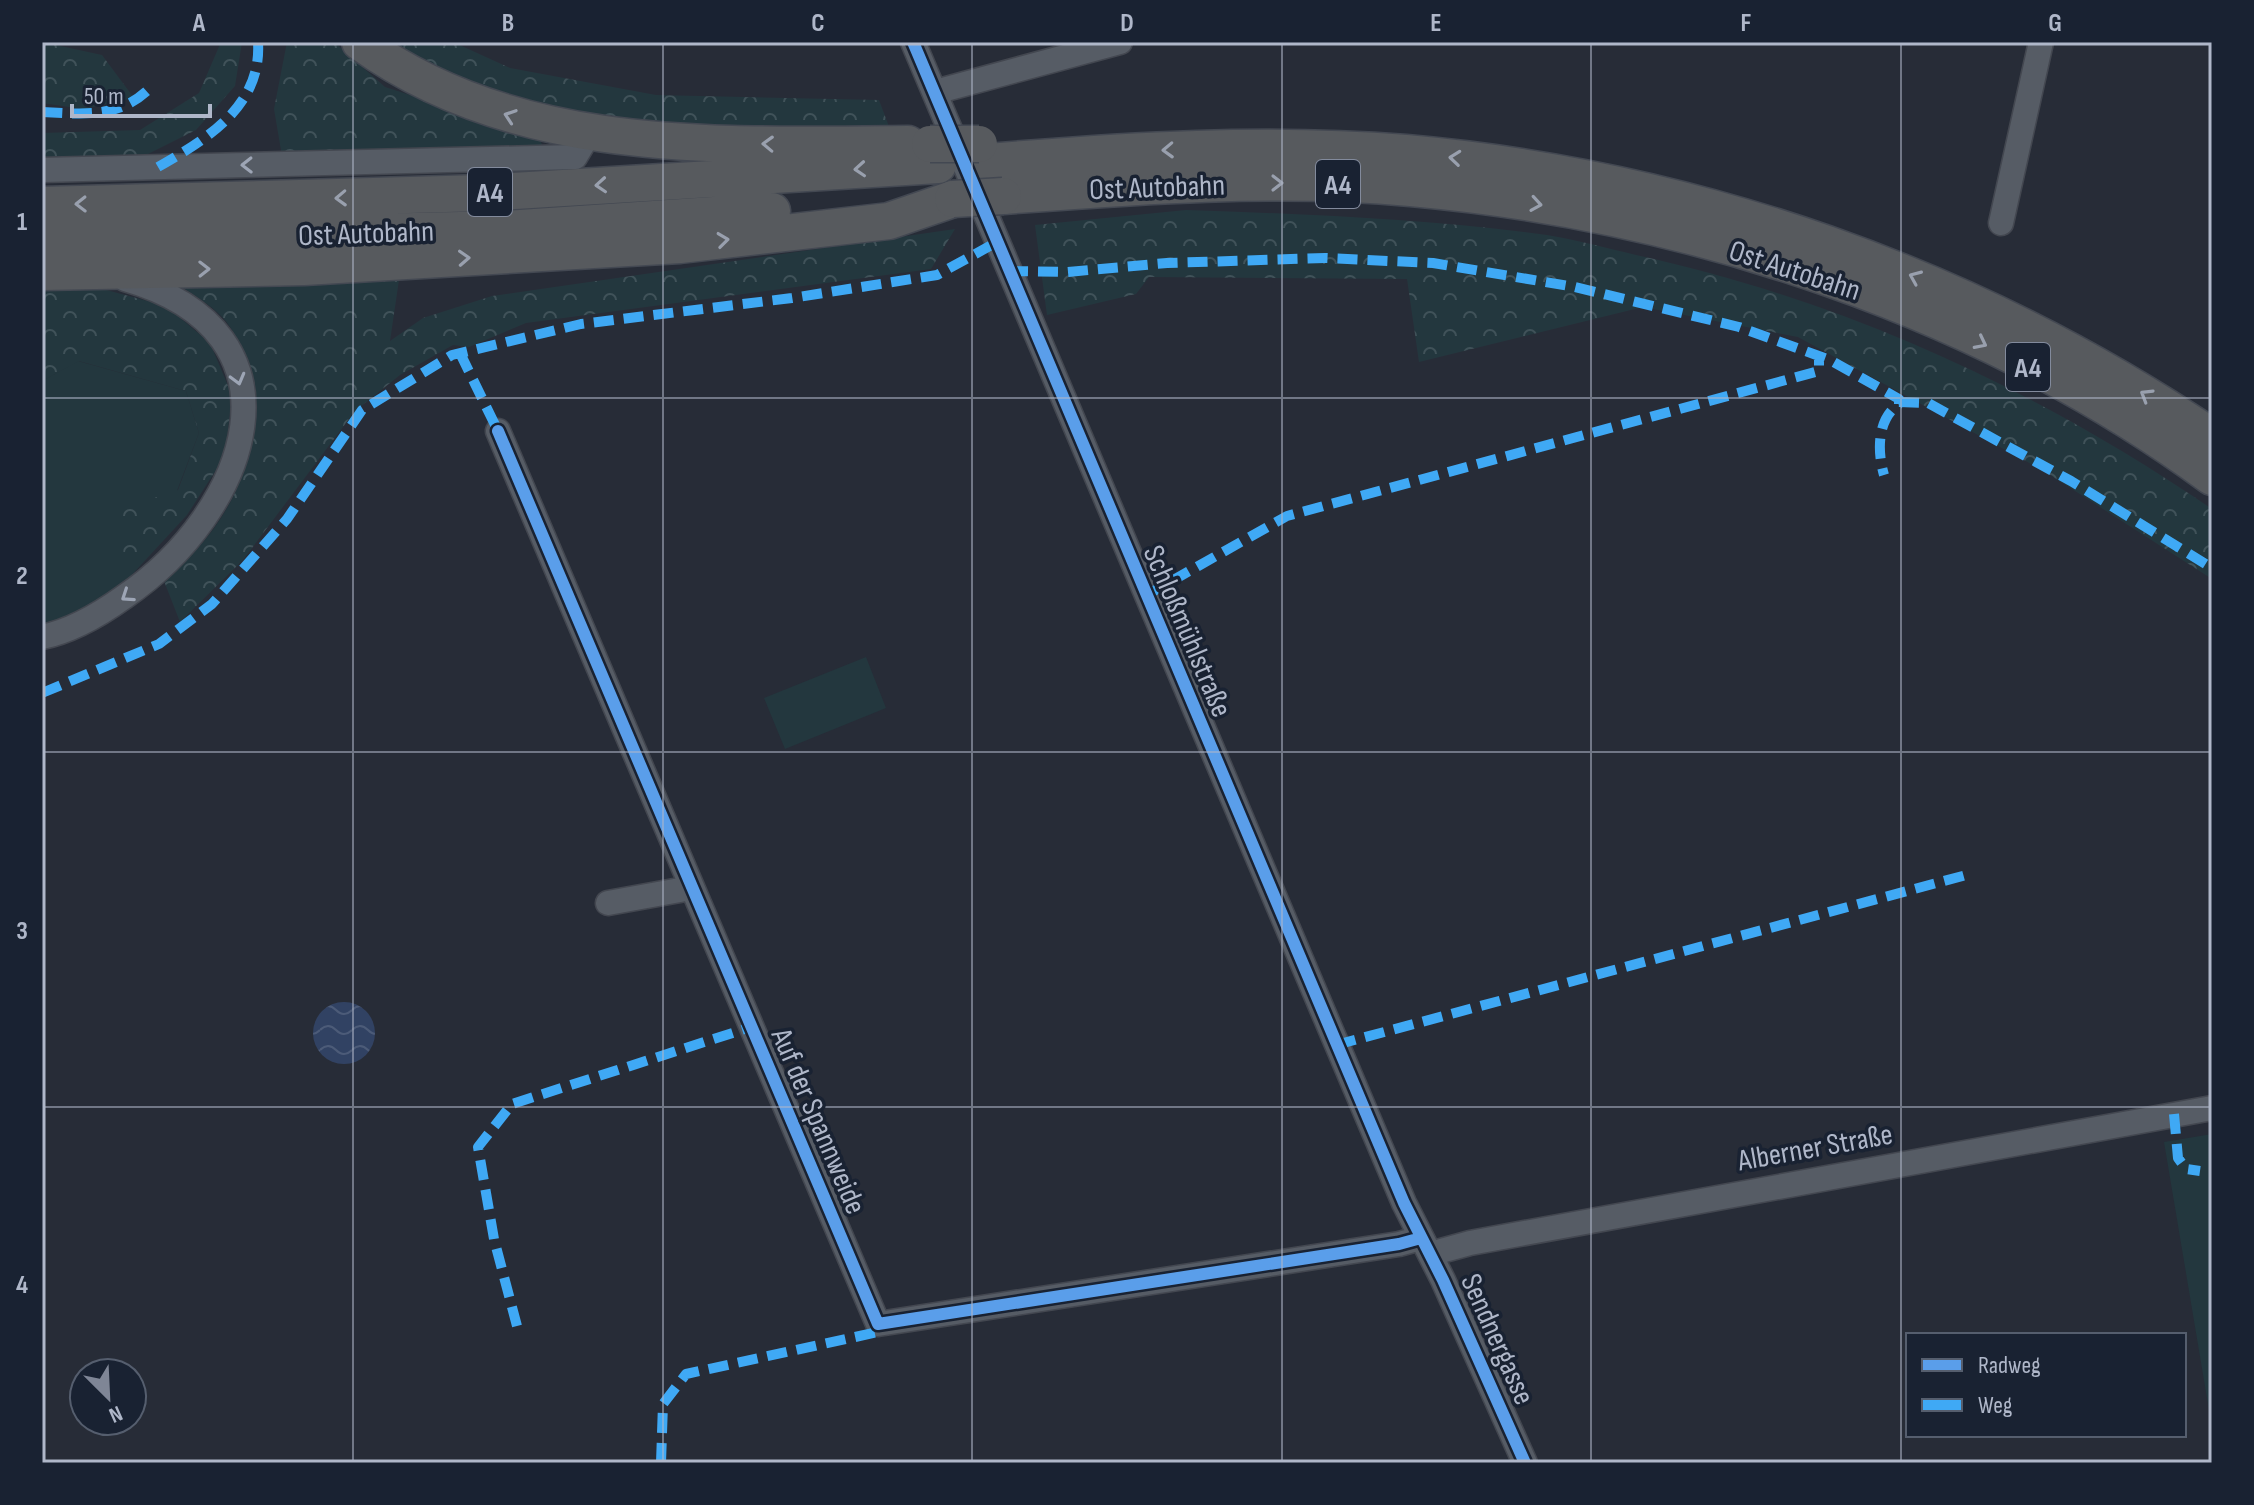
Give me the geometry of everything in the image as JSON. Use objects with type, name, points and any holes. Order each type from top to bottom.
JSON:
[{"type":"highway","points":[[360,42],[396,68],[457,98],[520,120],[672,141],[934,154]]},
{"type":"highway","name":"Ost Autobahn","points":[[42,205],[482,193],[934,154],[1068,156],[1232,148],[1402,153],[1569,174],[1670,197],[1818,240],[1977,304],[2078,355],[2212,437]]},
{"type":"highway","name":"Ost Autobahn","points":[[42,239],[506,229],[1212,184],[1343,184],[1486,196],[1670,231],[1832,281],[1966,335],[2122,419],[2212,477]]},
{"type":"highway","points":[[42,272],[304,267],[680,245],[889,221],[953,199]]},
{"type":"street","name":"Schloßmühlstraße","points":[[913,42],[1119,534],[1425,1246]]},
{"type":"street","points":[[935,92],[1120,42]]},
{"type":"street","points":[[2001,223],[2041,42]]},
{"type":"street","points":[[42,170],[575,157],[590,132]]},
{"type":"street","points":[[42,637],[97,616],[139,587],[180,550],[212,509],[232,471],[243,436],[245,402],[235,365],[216,334],[193,308],[160,289],[96,271]]},
{"type":"street","name":"Auf der Spannweide","points":[[498,431],[878,1324],[1399,1244],[1425,1246]]},
{"type":"street","points":[[608,903],[691,888]]},
{"type":"street","name":"Alberner Straße","points":[[1425,1246],[1470,1243],[2212,1108]]},
{"type":"street","name":"Sendnergasse","points":[[1425,1246],[1525,1463]]},
{"type":"green space","points":[[42,42],[102,55],[134,98],[83,109],[42,103]]},
{"type":"green space","points":[[221,42],[242,42],[235,86],[196,130],[144,156],[42,157],[42,133],[140,130],[199,93]]},
{"type":"green space","points":[[287,42],[334,42],[385,87],[538,136],[546,153],[282,156],[274,109]]},
{"type":"green space","points":[[387,42],[453,42],[510,68],[656,95],[879,100],[891,132],[711,133],[501,99]]},
{"type":"green space","points":[[1186,210],[1412,221],[1547,235],[1713,274],[1789,297],[1936,354],[2007,388],[2145,465],[2212,509],[2212,579],[2044,471],[1798,337],[1643,307],[1419,362],[1407,279],[1149,277],[1136,294],[1047,315],[1035,225]]},
{"type":"green space","points":[[955,229],[931,269],[526,323],[469,347],[453,345],[400,375],[355,411],[243,560],[180,622],[164,581],[203,543],[233,497],[248,453],[252,401],[243,352],[232,330],[218,313],[173,281],[400,273],[390,341],[423,318],[492,296]]},
{"type":"green space","points":[[42,288],[99,288],[166,306],[210,343],[232,395],[225,456],[187,515],[127,580],[118,510],[178,490],[199,433],[186,391],[79,361],[42,381]]},
{"type":"green space","points":[[78,361],[186,391],[199,433],[177,491],[127,580],[99,603],[42,627],[42,381]]},
{"type":"green space","points":[[866,657],[886,708],[785,749],[764,698]]},
{"type":"green space","points":[[2212,1134],[2212,1428],[2164,1142]]},
{"type":"water","points":[[344,1002],[366,1011],[375,1033],[366,1055],[344,1064],[322,1055],[313,1033],[322,1011]]},
{"type":"marked path","points":[[158,167],[212,132],[241,102],[251,85],[257,65],[258,42]]},
{"type":"marked path","points":[[42,112],[87,113],[114,109],[140,97],[152,86]]},
{"type":"marked path","points":[[42,693],[159,644],[212,604],[287,519],[362,410],[452,355],[581,324],[792,298],[937,275],[997,242]]},
{"type":"marked path","points":[[1008,271],[1067,272],[1167,263],[1325,258],[1433,263],[1575,287],[1739,327],[1830,360],[1899,399],[1899,404],[1886,418],[1881,436],[1880,456],[1884,475]]},
{"type":"marked path","points":[[460,353],[498,431]]},
{"type":"marked path","points":[[1145,596],[1287,516],[1819,371],[1819,357]]},
{"type":"marked path","points":[[1899,402],[1928,403],[2071,481],[2212,568]]},
{"type":"marked path","points":[[1336,1045],[1970,874]]},
{"type":"marked path","points":[[517,1326],[494,1239],[478,1147],[512,1104],[751,1027]]},
{"type":"marked path","points":[[2174,1114],[2178,1158],[2186,1169],[2200,1171]]},
{"type":"marked path","points":[[661,1463],[663,1404],[686,1374],[878,1332],[878,1324]]},
{"type":"cycle path","points":[[913,42],[1404,1203],[1443,1280],[1525,1463]]},
{"type":"cycle path","points":[[498,431],[878,1324],[1399,1244],[1421,1238]]}]
